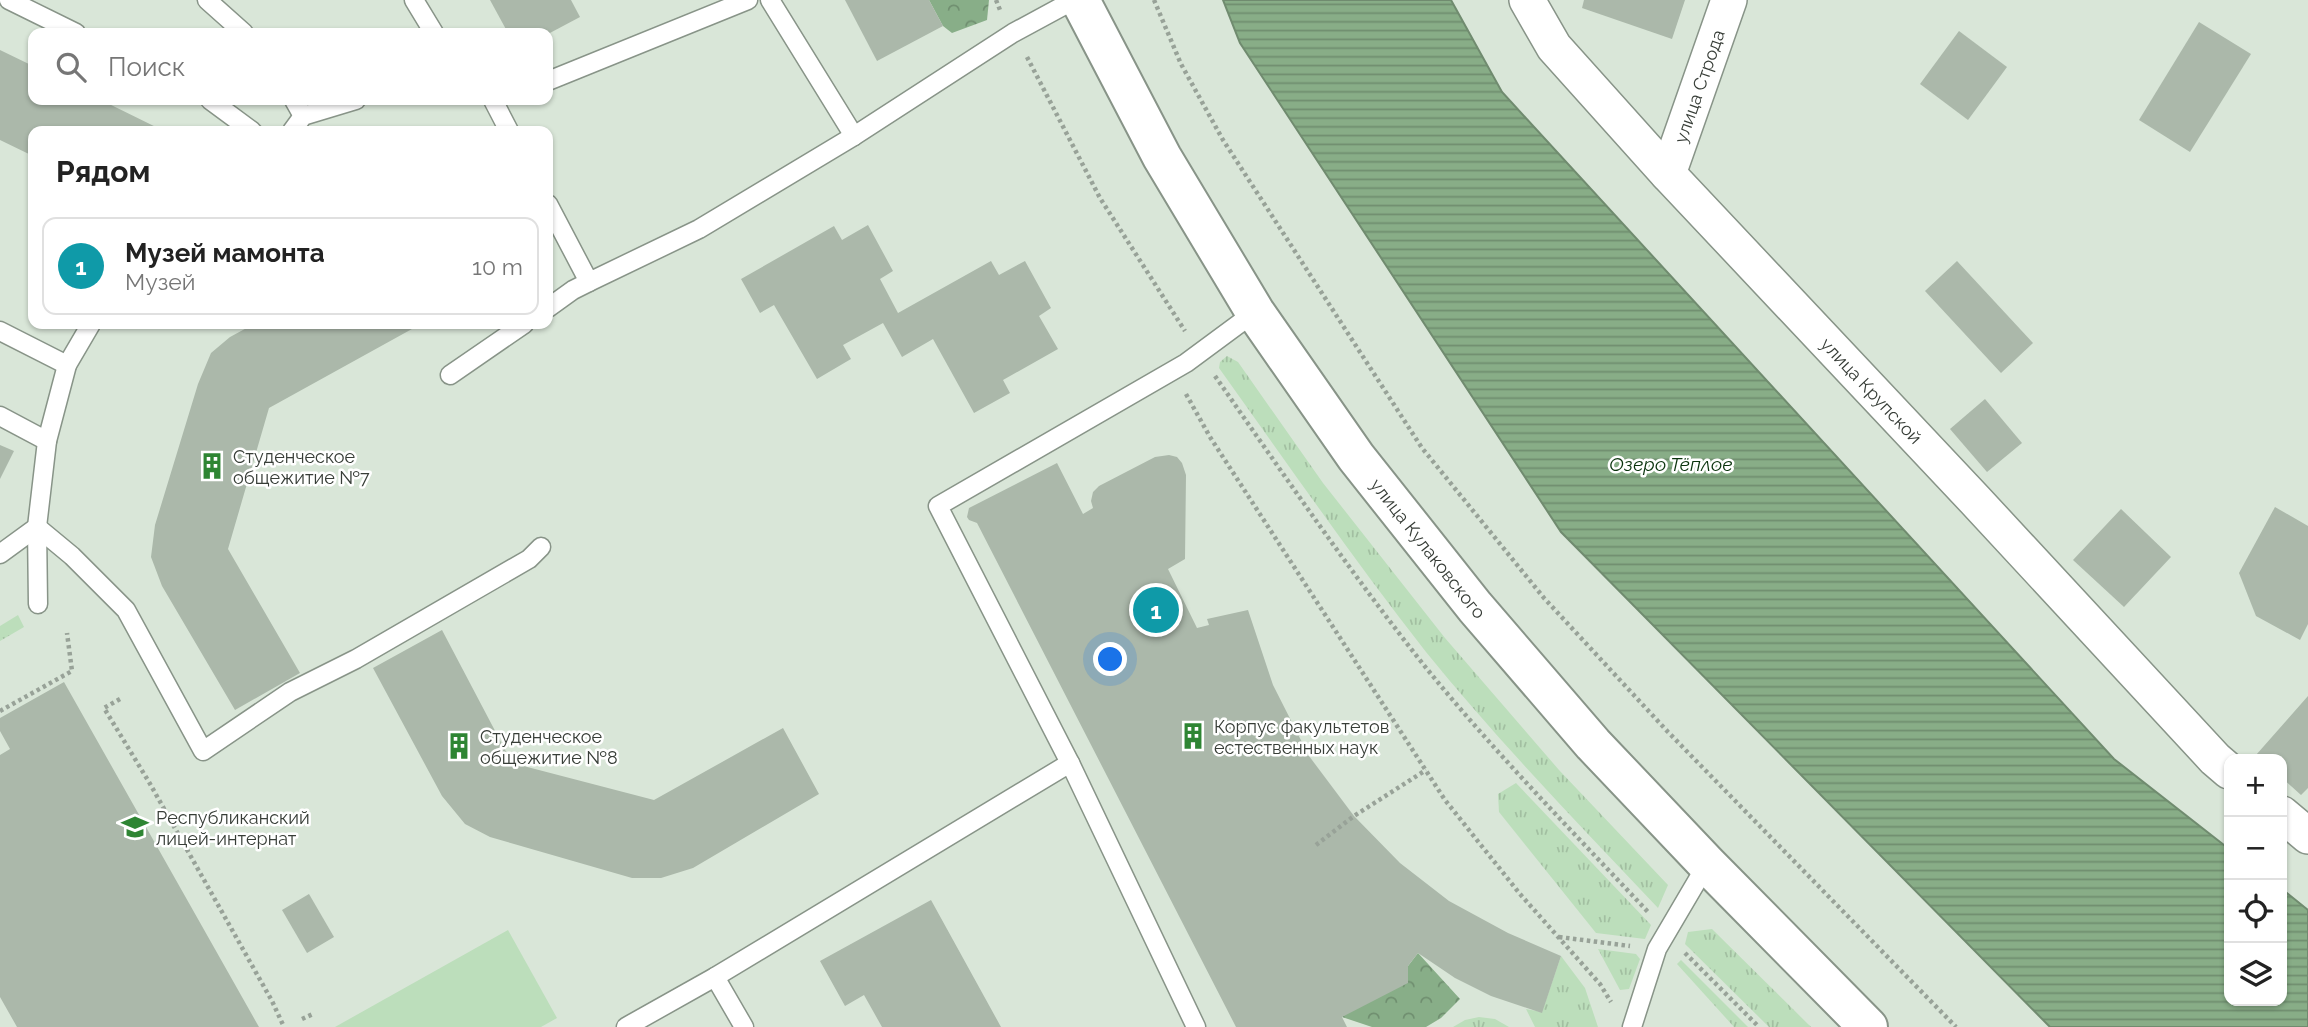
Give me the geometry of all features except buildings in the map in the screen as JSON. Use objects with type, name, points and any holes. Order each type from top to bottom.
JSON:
[{"type":"main road","name":"улица Кулаковского","points":[[1080,0],[1162,157],[1255,312],[1356,457],[1475,607],[1593,744],[1868,1027]]},
{"type":"street","name":"улица Крупской","points":[[1527,0],[1554,47],[1668,174],[2224,767]]},
{"type":"street","name":"улица Строда","points":[[1668,174],[1729,0]]},
{"type":"street","points":[[2286,817],[2308,835]]},
{"type":"lane","points":[[9,0],[66,28]]},
{"type":"lane","points":[[207,0],[238,28]]},
{"type":"lane","points":[[414,0],[431,28]]},
{"type":"lane","points":[[553,79],[748,0]]},
{"type":"lane","points":[[770,0],[854,136]]},
{"type":"lane","points":[[553,304],[573,290],[699,229],[854,136],[1013,33],[1074,0]]},
{"type":"lane","points":[[217,105],[244,126]]},
{"type":"lane","points":[[297,105],[303,116]]},
{"type":"lane","points":[[296,126],[303,116],[339,105]]},
{"type":"lane","points":[[496,105],[506,126]]},
{"type":"lane","points":[[553,213],[590,282]]},
{"type":"lane","points":[[1196,1027],[1070,763],[938,506],[1193,358],[1255,312]]},
{"type":"lane","points":[[38,604],[37,527],[47,441],[67,365],[88,329]]},
{"type":"lane","points":[[450,375],[517,329]]},
{"type":"lane","points":[[0,331],[67,365]]},
{"type":"lane","points":[[0,416],[47,441]]},
{"type":"lane","points":[[37,527],[72,556],[126,610],[203,751],[290,692],[356,659],[529,559],[541,547]]},
{"type":"lane","points":[[0,554],[37,527]]},
{"type":"lane","points":[[625,1027],[715,977],[1070,763]]},
{"type":"lane","points":[[1632,1027],[1657,949],[1707,864]]},
{"type":"lane","points":[[715,977],[744,1027]]},
{"type":"path","points":[[996,0],[1100,198],[1193,358],[1427,669],[1524,780],[1759,1027]]},
{"type":"path","points":[[1154,0],[1181,64],[1223,140],[1422,448],[1544,598],[1668,732],[1956,1027]]},
{"type":"path","points":[[1193,358],[1182,387],[1210,437],[1445,800],[1520,894],[1600,984],[1613,1006]]},
{"type":"path","points":[[0,712],[72,671],[67,633]]},
{"type":"path","points":[[120,699],[104,708],[190,855],[284,1027]]},
{"type":"path","points":[[1316,845],[1354,816],[1426,770]]},
{"type":"path","points":[[1558,937],[1657,949]]},
{"type":"path","points":[[302,1019],[313,1014]]},
{"type":"green space","points":[[929,0],[989,0],[987,20],[952,33],[943,26]]},
{"type":"green space","points":[[1227,356],[1238,362],[1323,483],[1445,638],[1559,770],[1668,885],[1658,908],[1510,750],[1426,652],[1219,368],[1220,362]]},
{"type":"green space","points":[[18,615],[24,627],[0,641],[0,626]]},
{"type":"green space","points":[[1516,783],[1651,925],[1645,939],[1596,933],[1499,812],[1498,794]]},
{"type":"green space","points":[[1712,929],[1811,1027],[1769,1027],[1685,944],[1688,932]]},
{"type":"green space","points":[[508,930],[557,1018],[541,1027],[335,1027]]},
{"type":"green space","points":[[1598,949],[1636,954],[1640,959],[1629,989],[1620,990]]},
{"type":"green space","points":[[1418,953],[1460,999],[1441,1018],[1426,1027],[1372,1027],[1342,1017],[1408,966]]},
{"type":"green space","points":[[1561,956],[1585,988],[1598,1027],[1535,1027],[1526,1009],[1542,1012]]},
{"type":"green space","points":[[1681,960],[1748,1027],[1734,1027],[1677,964]]},
{"type":"green space","points":[[1479,1017],[1495,1019],[1509,1027],[1453,1027],[1465,1020]]},
{"type":"water","name":"Озеро Тёплое","points":[[1223,0],[1451,0],[1502,92],[2114,759],[2224,845],[2224,1006],[2287,1006],[2287,893],[2308,910],[2308,1027],[2050,1027],[1561,532],[1240,43]]},
{"type":"place","name":"Студенческое общежитие №7","points":[[212,466]]},
{"type":"place","name":"Музей мамонта","points":[[1156,610]]},
{"type":"place","name":"Корпус факультетов естественных наук","points":[[1193,736]]},
{"type":"place","name":"Студенческое общежитие №8","points":[[459,746]]},
{"type":"place","name":"Республиканский лицей-интернат","points":[[135,827]]}]
